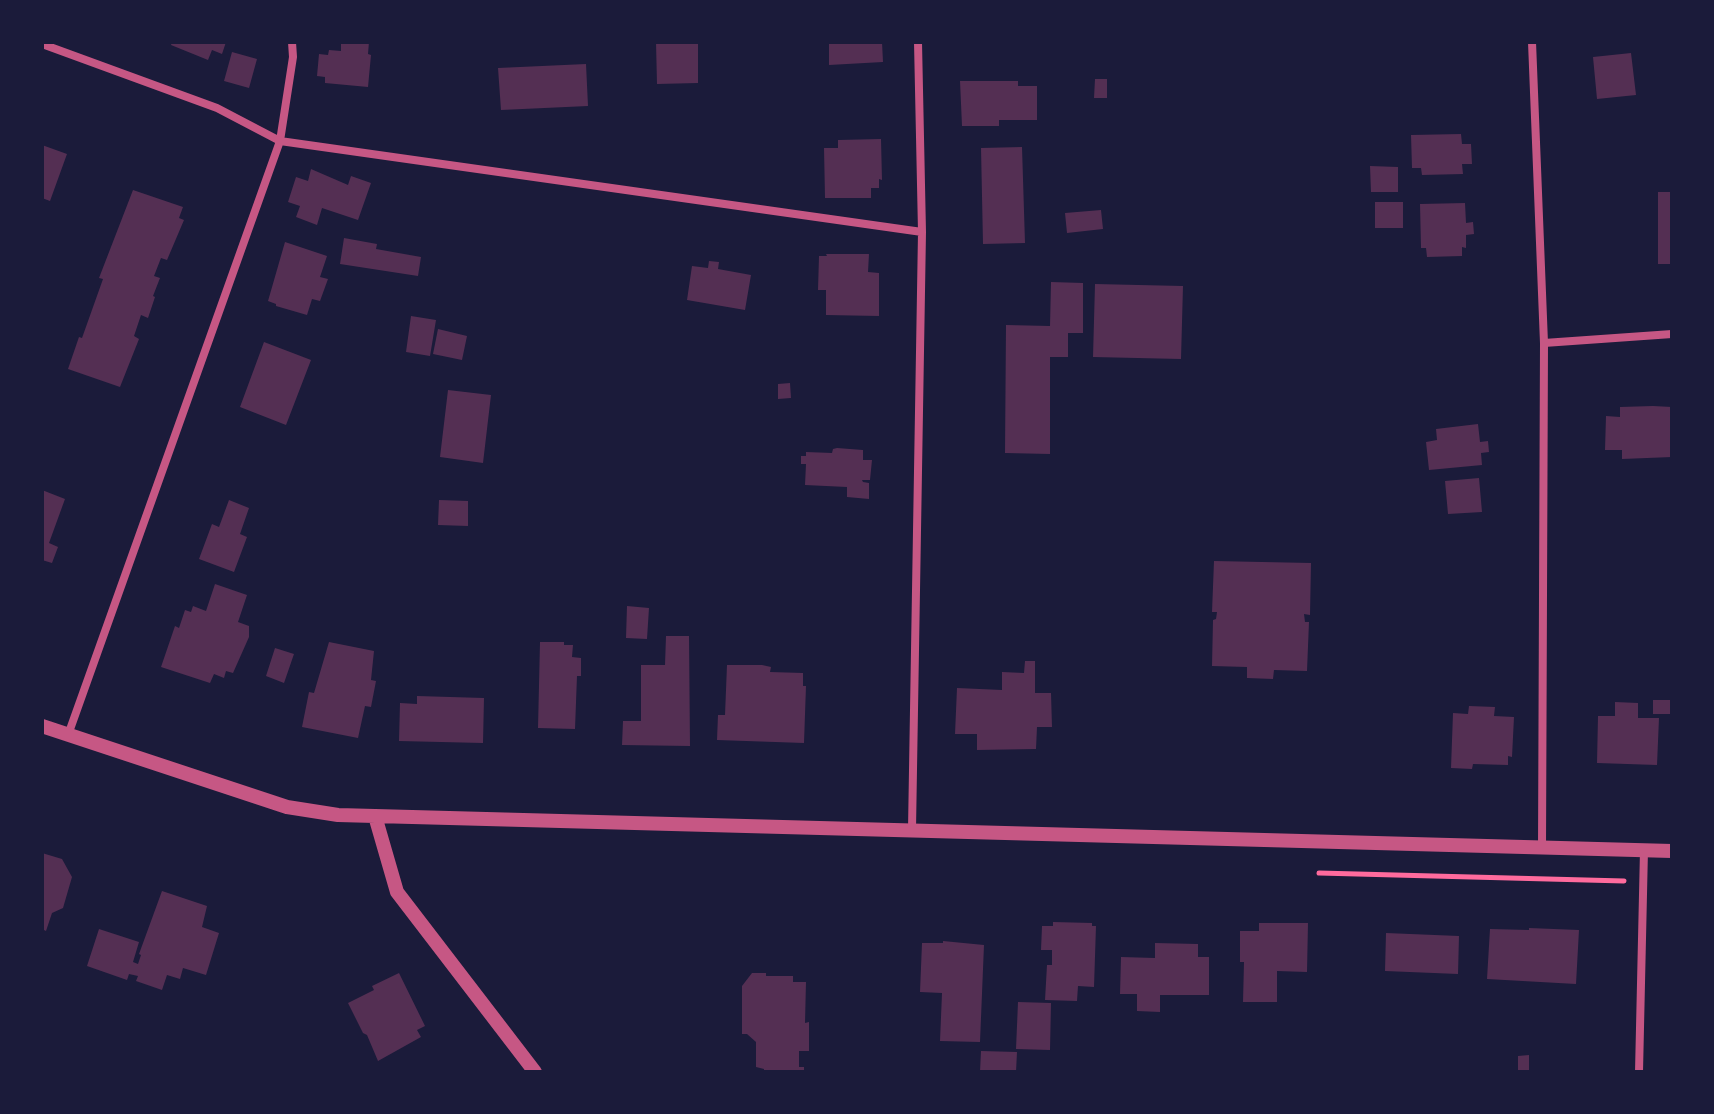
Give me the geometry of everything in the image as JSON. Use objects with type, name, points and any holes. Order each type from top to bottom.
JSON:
[{"type":"street","points":[[68,735],[280,141],[293,57],[292,42]]},
{"type":"street","points":[[912,829],[922,232],[918,42]]},
{"type":"street","points":[[1532,42],[1544,343],[1542,847]]},
{"type":"street","points":[[42,44],[217,108],[280,141],[922,232]]},
{"type":"street","points":[[1544,343],[1672,334]]},
{"type":"street","points":[[42,726],[287,807],[338,815],[1672,851]]},
{"type":"street","points":[[375,816],[397,892],[535,1072]]},
{"type":"street","points":[[1639,1072],[1644,850]]},
{"type":"path","points":[[1319,873],[1624,881]]},
{"type":"building","points":[[172,42],[226,42],[222,54],[212,50],[208,60],[171,45]]},
{"type":"building","points":[[369,42],[368,87],[325,83],[325,77],[317,76],[319,54],[328,55],[329,50],[341,51],[341,43]]},
{"type":"building","points":[[656,42],[698,42],[698,83],[657,84]]},
{"type":"building","points":[[829,42],[882,42],[883,62],[829,65]]},
{"type":"building","points":[[232,52],[257,59],[249,88],[224,81]]},
{"type":"building","points":[[1631,53],[1636,95],[1597,99],[1593,57]]},
{"type":"building","points":[[586,64],[588,106],[501,110],[498,68]]},
{"type":"building","points":[[1095,79],[1107,79],[1107,98],[1094,98]]},
{"type":"building","points":[[960,81],[1018,81],[1018,86],[1037,86],[1037,120],[999,120],[999,126],[962,126]]},
{"type":"building","points":[[1461,134],[1462,144],[1471,144],[1472,164],[1462,164],[1463,174],[1422,175],[1421,168],[1412,168],[1411,135]]},
{"type":"building","points":[[881,139],[882,180],[879,179],[879,188],[871,188],[871,198],[825,198],[824,148],[838,148],[838,140]]},
{"type":"building","points":[[42,145],[67,154],[50,201],[42,198]]},
{"type":"building","points":[[1022,147],[1025,243],[983,244],[981,148]]},
{"type":"building","points":[[1370,166],[1398,167],[1398,192],[1371,192]]},
{"type":"building","points":[[311,169],[348,185],[351,176],[371,183],[358,220],[322,208],[317,225],[296,217],[300,206],[288,202],[296,177],[308,181]]},
{"type":"building","points":[[133,190],[183,207],[179,218],[184,220],[167,260],[161,258],[154,276],[160,278],[155,297],[148,318],[141,315],[134,336],[139,339],[120,387],[68,369],[79,337],[82,338],[103,279],[99,278]]},
{"type":"building","points":[[1658,192],[1672,192],[1672,264],[1658,264]]},
{"type":"building","points":[[1375,202],[1403,202],[1403,228],[1375,228]]},
{"type":"building","points":[[1465,203],[1466,223],[1473,222],[1474,234],[1466,235],[1466,248],[1462,247],[1462,256],[1427,257],[1426,248],[1421,248],[1420,204]]},
{"type":"building","points":[[1101,210],[1103,229],[1067,233],[1065,213]]},
{"type":"building","points":[[344,238],[377,244],[376,249],[421,257],[418,276],[340,264]]},
{"type":"building","points":[[285,242],[327,256],[320,277],[328,279],[320,301],[312,299],[307,315],[268,301]]},
{"type":"building","points":[[869,254],[868,272],[879,273],[879,316],[826,315],[826,290],[818,290],[819,256]]},
{"type":"building","points":[[709,261],[719,262],[718,269],[751,275],[745,310],[687,300],[692,266],[708,268]]},
{"type":"building","points":[[1051,282],[1083,283],[1083,333],[1068,333],[1068,357],[1050,357],[1050,454],[1005,453],[1006,325],[1050,326]]},
{"type":"building","points":[[1095,284],[1183,286],[1181,359],[1093,357]]},
{"type":"building","points":[[411,316],[436,320],[430,356],[406,352]]},
{"type":"building","points":[[438,329],[467,336],[462,360],[433,354]]},
{"type":"building","points":[[264,342],[311,360],[286,425],[240,407]]},
{"type":"building","points":[[790,383],[791,398],[778,399],[778,384]]},
{"type":"building","points":[[448,390],[491,395],[483,463],[440,457]]},
{"type":"building","points":[[1620,407],[1672,407],[1672,457],[1622,459],[1622,450],[1605,450],[1606,416],[1620,417]]},
{"type":"building","points":[[1478,424],[1480,442],[1488,441],[1489,452],[1481,453],[1482,465],[1429,470],[1426,442],[1437,440],[1436,429]]},
{"type":"building","points":[[837,448],[863,450],[863,460],[872,460],[870,480],[862,480],[869,483],[869,499],[847,497],[847,487],[805,485],[806,464],[801,464],[801,456],[806,456],[806,452],[832,453]]},
{"type":"building","points":[[1479,478],[1482,512],[1448,514],[1445,481]]},
{"type":"building","points":[[42,490],[65,499],[49,543],[58,547],[52,563],[42,560]]},
{"type":"building","points":[[229,500],[249,508],[240,534],[247,537],[234,572],[199,559],[212,524],[219,527]]},
{"type":"building","points":[[439,500],[468,501],[468,526],[438,525]]},
{"type":"building","points":[[1214,561],[1311,563],[1310,615],[1304,614],[1305,622],[1309,622],[1307,671],[1274,670],[1273,679],[1247,678],[1247,667],[1212,666],[1213,620],[1217,612],[1212,612]]},
{"type":"building","points":[[215,584],[247,595],[238,622],[249,626],[249,637],[233,673],[226,671],[224,678],[214,674],[210,683],[161,667],[175,626],[179,628],[185,610],[191,612],[193,606],[206,611]]},
{"type":"building","points":[[627,606],[649,608],[647,639],[626,638]]},
{"type":"building","points":[[666,636],[689,636],[690,746],[622,745],[623,721],[641,721],[641,665],[665,665]]},
{"type":"building","points":[[329,642],[374,651],[371,680],[376,681],[371,707],[365,706],[358,738],[302,727],[309,692],[314,693]]},
{"type":"building","points":[[540,642],[573,645],[572,657],[581,658],[581,676],[577,676],[575,729],[538,728]]},
{"type":"building","points":[[275,648],[294,654],[284,683],[266,676]]},
{"type":"building","points":[[1025,661],[1035,661],[1035,693],[1051,693],[1052,727],[1037,727],[1036,749],[977,750],[977,734],[955,734],[957,688],[1002,690],[1002,672],[1024,673]]},
{"type":"building","points":[[727,665],[762,665],[771,667],[770,672],[803,673],[803,686],[806,686],[804,743],[717,740],[718,715],[725,715]]},
{"type":"building","points":[[417,696],[484,698],[483,743],[399,741],[400,703],[417,704]]},
{"type":"building","points":[[1653,700],[1671,700],[1671,714],[1653,714]]},
{"type":"building","points":[[1615,702],[1638,703],[1638,718],[1659,718],[1657,765],[1597,763],[1598,716],[1615,716]]},
{"type":"building","points":[[1469,706],[1495,707],[1494,716],[1514,717],[1512,757],[1508,756],[1508,765],[1473,764],[1472,769],[1451,768],[1453,713],[1468,714]]},
{"type":"building","points":[[42,853],[62,859],[72,877],[63,908],[52,913],[46,931],[42,929]]},
{"type":"building","points":[[162,891],[207,906],[202,927],[219,933],[206,975],[183,968],[180,979],[167,975],[162,990],[136,981],[138,976],[129,974],[127,980],[87,966],[99,929],[139,942],[133,962],[138,964]]},
{"type":"building","points":[[1053,922],[1092,923],[1096,926],[1094,987],[1078,986],[1077,1001],[1045,1000],[1047,965],[1052,965],[1052,950],[1041,950],[1042,926],[1053,926]]},
{"type":"building","points":[[1259,923],[1308,923],[1307,972],[1277,971],[1277,1002],[1243,1002],[1244,962],[1240,962],[1240,931],[1259,931]]},
{"type":"building","points":[[1490,929],[1579,930],[1576,984],[1487,979]]},
{"type":"building","points":[[1386,933],[1459,936],[1458,974],[1385,971]]},
{"type":"building","points":[[943,941],[984,945],[980,1042],[940,1041],[942,993],[920,992],[922,943]]},
{"type":"building","points":[[1155,943],[1198,944],[1198,957],[1209,957],[1209,995],[1160,995],[1160,1012],[1137,1011],[1137,994],[1120,994],[1121,957],[1155,958]]},
{"type":"building","points":[[399,973],[425,1026],[417,1030],[421,1037],[378,1061],[348,1003],[374,990],[372,986]]},
{"type":"building","points":[[752,973],[793,976],[793,982],[806,982],[805,1023],[809,1022],[809,1051],[799,1051],[799,1067],[804,1067],[804,1072],[764,1072],[764,1069],[756,1067],[756,1042],[747,1034],[742,1034],[742,986]]},
{"type":"building","points":[[1018,1002],[1051,1003],[1050,1050],[1016,1049]]},
{"type":"building","points":[[981,1051],[1017,1052],[1016,1072],[980,1072]]},
{"type":"building","points":[[1529,1055],[1529,1072],[1518,1072],[1518,1056]]}]
